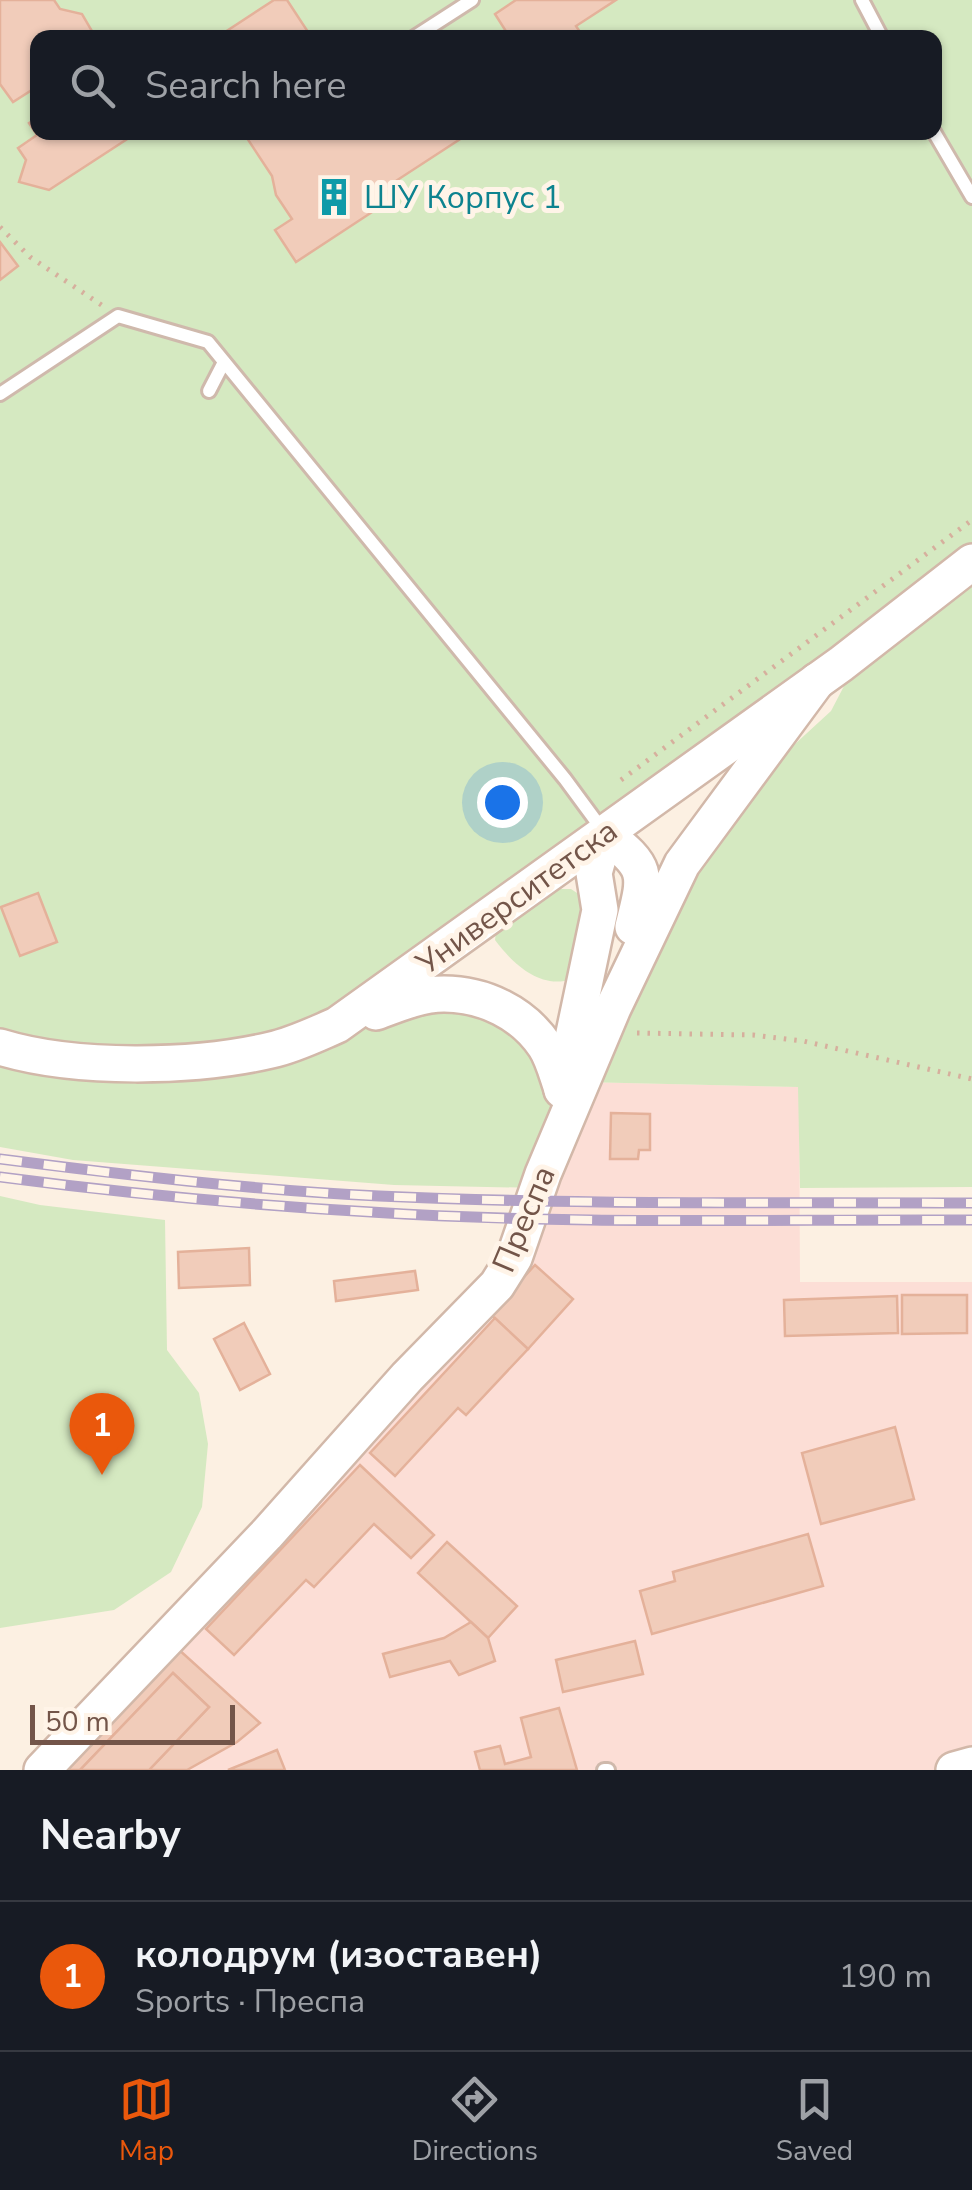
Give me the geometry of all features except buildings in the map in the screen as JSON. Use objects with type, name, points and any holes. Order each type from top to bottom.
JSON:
[{"type":"street","name":"Университетска","points":[[0,1048],[98,1062],[206,1062],[274,1050],[337,1026],[596,821],[817,681],[972,562]]},
{"type":"street","name":"Преспа","points":[[42,1770],[266,1536],[406,1378],[496,1285],[514,1258],[572,1086],[609,1020],[682,864],[817,681]]},
{"type":"street","points":[[596,821],[636,858],[644,884],[609,1020]]},
{"type":"street","points":[[572,1086],[600,910],[594,873],[596,821]]},
{"type":"street","points":[[337,1026],[406,1001],[444,994],[483,1001],[520,1016],[572,1086]]},
{"type":"street","points":[[954,1770],[972,1765]]},
{"type":"lane","points":[[425,30],[472,0]]},
{"type":"lane","points":[[862,0],[878,30]]},
{"type":"lane","points":[[939,140],[972,197]]},
{"type":"lane","points":[[0,394],[118,316],[208,342],[596,821]]},
{"type":"lane","points":[[209,391],[224,362]]},
{"type":"path","points":[[0,227],[30,257],[118,316]]},
{"type":"path","points":[[596,821],[972,520]]},
{"type":"path","points":[[609,1020],[803,1041],[972,1078]]},
{"type":"shaded area","points":[[582,1082],[799,1087],[800,1282],[972,1282],[972,1765],[954,1770],[42,1770],[497,1285]]},
{"type":"green space","points":[[0,0],[972,0],[972,1187],[800,1188],[798,1087],[582,1082],[540,1188],[394,1185],[73,1160],[0,1147]],"holes":[[[866,644],[831,711],[710,822],[581,1081],[483,1001],[342,1022]]]},
{"type":"green space","points":[[548,889],[571,889],[589,901],[572,979],[549,981],[528,973],[495,940],[497,923]]},
{"type":"green space","points":[[0,1196],[40,1205],[165,1220],[167,1350],[199,1393],[208,1444],[202,1507],[171,1572],[114,1610],[0,1628]]},
{"type":"railway","points":[[0,1159],[236,1186],[379,1196],[601,1202],[972,1203]]},
{"type":"railway","points":[[0,1177],[232,1202],[446,1216],[972,1220]]},
{"type":"place","name":"ШУ Корпус 1","points":[[334,197]]},
{"type":"place","name":"колодрум (изоставен)","points":[[102,1475]]}]
